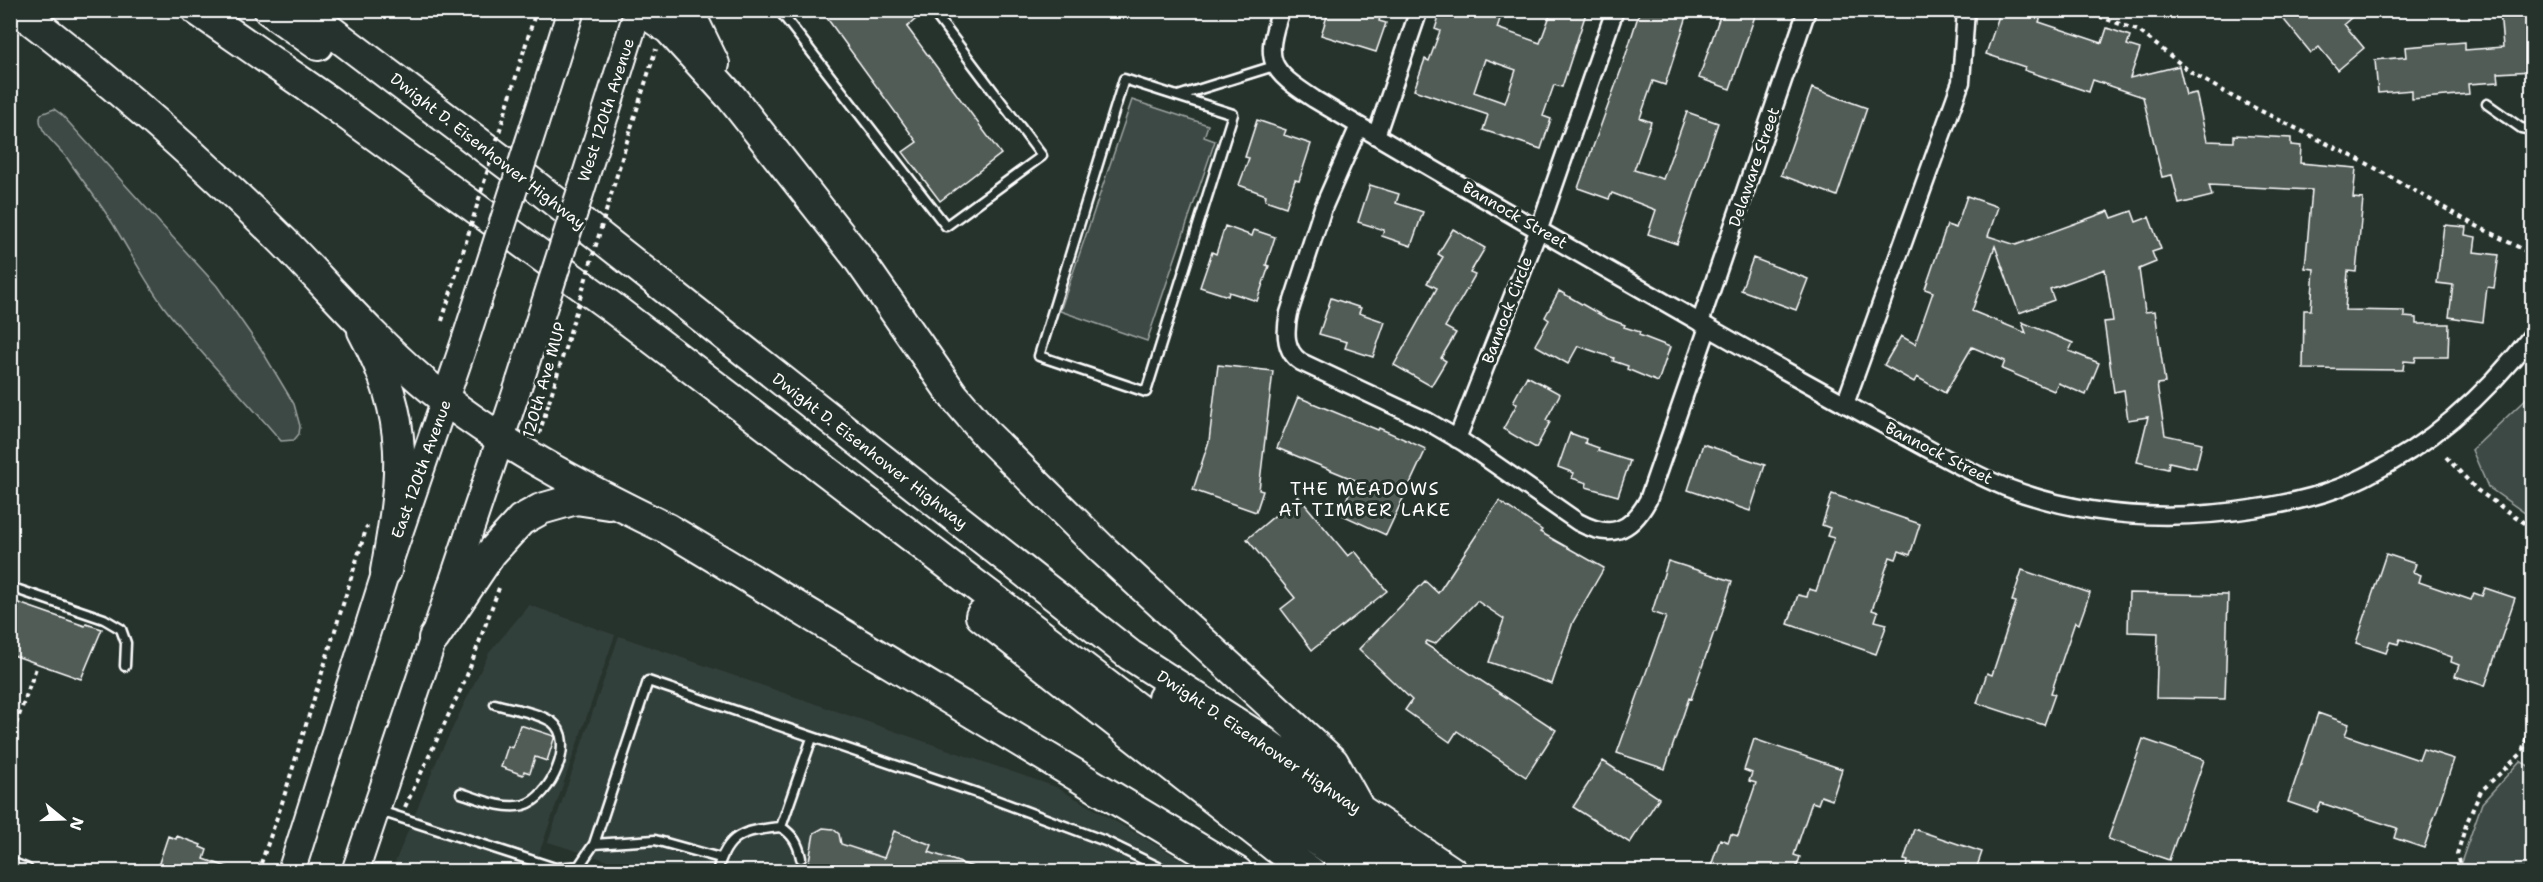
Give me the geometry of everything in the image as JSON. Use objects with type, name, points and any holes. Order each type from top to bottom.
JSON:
[{"type":"highway","points":[[18,10],[124,93],[274,233],[421,380],[502,439],[620,506],[686,540],[1236,872]]},
{"type":"highway","points":[[172,10],[316,105],[483,228],[1310,872]]},
{"type":"highway","points":[[196,10],[293,76],[610,306],[1224,775],[1363,872]]},
{"type":"highway","points":[[269,10],[465,153],[1053,616],[1400,872]]},
{"type":"highway","name":"Dwight D. Eisenhower Highway","points":[[303,10],[528,180],[1130,655],[1250,732],[1452,872]]},
{"type":"highway","points":[[640,10],[678,20],[732,98],[858,258],[952,395],[980,427],[1103,550],[1333,762],[1360,810]]},
{"type":"highway","points":[[352,313],[369,344],[384,381],[399,438],[399,493],[386,571]]},
{"type":"highway","points":[[434,638],[490,553],[521,520],[541,509],[576,499],[620,506]]},
{"type":"main road","name":"East 120th Avenue","points":[[291,872],[386,571],[428,444],[446,399],[571,10]]},
{"type":"main road","name":"West 120th Avenue","points":[[502,439],[640,10]]},
{"type":"main road","points":[[355,872],[502,439]]},
{"type":"street","points":[[1274,66],[1271,50],[1281,10]]},
{"type":"street","points":[[1376,136],[1419,10]]},
{"type":"street","name":"Bannock Circle","points":[[1457,439],[1539,229],[1615,10]]},
{"type":"street","name":"Delaware Street","points":[[1704,325],[1807,10]]},
{"type":"street","points":[[1845,404],[1961,82],[1966,10]]},
{"type":"street","name":"Bannock Street","points":[[1274,66],[1284,79],[1359,126],[1704,325],[1979,476],[2049,501],[2106,513],[2157,518],[2226,513],[2296,502],[2325,494],[2393,462],[2459,415],[2495,381],[2532,335]]},
{"type":"street","points":[[1359,126],[1323,208],[1294,291],[1285,330],[1290,349],[1301,362],[1427,421],[1457,439],[1578,522],[1593,530],[1606,533],[1623,528],[1641,513],[1648,500],[1704,325]]},
{"type":"street","points":[[10,866],[25,872]]},
{"type":"lane","points":[[779,10],[946,226],[1042,156],[932,10]]},
{"type":"lane","points":[[1178,96],[1233,114],[1146,392],[1039,356],[1124,79],[1178,96],[1274,66]]},
{"type":"lane","points":[[2487,104],[2521,128],[2532,130]]},
{"type":"lane","points":[[10,587],[104,620],[121,629],[126,644],[125,666]]},
{"type":"lane","points":[[579,866],[594,844],[648,681],[1009,805],[1105,841],[1169,872]]},
{"type":"lane","points":[[461,793],[515,806],[536,799],[552,780],[563,742],[560,730],[551,721],[495,704]]},
{"type":"lane","points":[[781,827],[812,738]]},
{"type":"lane","points":[[375,810],[555,868],[579,866],[594,872]]},
{"type":"lane","points":[[717,872],[720,858],[729,844],[745,831],[781,827],[792,835],[799,846],[801,858]]},
{"type":"lane","points":[[594,844],[655,840],[720,858]]},
{"type":"path","points":[[442,321],[535,14],[533,10]]},
{"type":"path","points":[[2082,10],[2139,31],[2192,73],[2235,98],[2368,164],[2471,223],[2532,254]]},
{"type":"path","name":"120th Ave MUP","points":[[535,457],[538,436],[657,46],[678,20]]},
{"type":"path","points":[[2446,457],[2477,490],[2532,528]]},
{"type":"path","points":[[258,872],[282,803],[368,524]]},
{"type":"path","points":[[400,818],[466,678],[503,577]]},
{"type":"path","points":[[10,741],[36,668]]},
{"type":"path","points":[[2462,872],[2457,854],[2467,822],[2481,790],[2522,753],[2532,711]]},
{"type":"path","points":[[2526,739],[2532,750]]},
{"type":"shaded area","points":[[1132,100],[1208,125],[1204,137],[1215,141],[1147,341],[1060,311]]},
{"type":"shaded area","points":[[54,109],[62,115],[217,286],[261,349],[294,404],[300,426],[299,434],[294,440],[281,441],[164,307],[105,211],[67,158],[44,132],[40,120],[41,114]]},
{"type":"shaded area","points":[[2532,393],[2532,518],[2488,487],[2472,450]]},
{"type":"shaded area","points":[[529,605],[615,635],[533,871],[391,872],[438,758],[489,653]]},
{"type":"shaded area","points":[[619,636],[1056,787],[1201,871],[612,872],[615,863],[548,842]]},
{"type":"shaded area","points":[[2520,761],[2532,768],[2532,871],[2458,871],[2482,803]]},
{"type":"building","points":[[821,10],[926,10],[907,27],[1001,154],[940,201],[903,152],[917,142]]},
{"type":"building","points":[[1329,10],[1382,10],[1379,21],[1386,23],[1376,52],[1321,35]]},
{"type":"building","points":[[1441,10],[1503,10],[1497,28],[1540,43],[1552,10],[1587,10],[1562,87],[1554,85],[1543,116],[1551,119],[1541,149],[1483,130],[1488,115],[1414,90],[1425,59],[1429,61],[1440,31],[1435,29]],"holes":[[[1485,59],[1516,70],[1505,103],[1474,92]]]},
{"type":"building","points":[[1640,10],[1689,10],[1665,85],[1653,81],[1640,118],[1651,122],[1634,170],[1663,179],[1687,112],[1718,123],[1677,244],[1648,234],[1656,210],[1612,193],[1609,199],[1578,188]]},
{"type":"building","points":[[1722,10],[1757,10],[1730,89],[1699,78]]},
{"type":"building","points":[[2001,10],[2043,10],[2039,22],[2102,43],[2107,28],[2130,36],[2127,45],[2140,49],[2130,78],[2179,66],[2186,95],[2196,93],[2207,141],[2234,142],[2234,135],[2291,138],[2291,145],[2301,146],[2300,163],[2356,168],[2353,198],[2363,199],[2356,272],[2348,271],[2345,310],[2404,311],[2404,317],[2416,318],[2416,324],[2449,324],[2448,357],[2416,357],[2415,362],[2404,361],[2403,370],[2303,369],[2304,310],[2311,310],[2314,269],[2305,268],[2312,190],[2209,185],[2212,196],[2179,204],[2172,175],[2162,177],[2143,97],[2093,80],[2089,92],[2024,70],[2025,67],[1986,54]]},
{"type":"building","points":[[2276,10],[2360,10],[2344,24],[2364,48],[2338,70],[2319,47],[2311,53]]},
{"type":"building","points":[[2500,10],[2532,10],[2532,71],[2498,73],[2499,82],[2468,84],[2469,94],[2412,99],[2412,90],[2378,93],[2375,60],[2406,57],[2405,47],[2465,42],[2465,50],[2503,47]]},
{"type":"building","points":[[1812,88],[1867,108],[1837,196],[1781,175]]},
{"type":"building","points":[[1257,120],[1286,130],[1284,135],[1311,144],[1299,181],[1295,180],[1286,207],[1265,200],[1266,195],[1239,185],[1249,158],[1245,157]]},
{"type":"building","points":[[1370,185],[1399,194],[1396,203],[1423,212],[1411,246],[1382,236],[1384,230],[1358,222]]},
{"type":"building","points":[[1967,196],[1998,207],[1988,236],[2016,245],[2109,211],[2112,218],[2132,211],[2136,222],[2149,217],[2161,249],[2152,252],[2156,262],[2139,269],[2145,312],[2155,311],[2165,383],[2157,384],[2165,435],[2202,443],[2196,468],[2169,462],[2168,469],[2137,462],[2148,417],[2128,420],[2124,390],[2114,392],[2104,322],[2113,321],[2105,269],[2050,289],[2054,300],[2019,313],[1995,246],[1972,311],[2026,333],[2022,322],[2073,343],[2069,351],[2099,363],[2086,395],[2058,383],[2054,391],[2002,369],[2005,361],[1972,347],[1945,393],[1917,377],[1914,382],[1884,365],[1901,336],[1915,344],[1933,292],[1925,289],[1947,225],[1956,228]]},
{"type":"building","points":[[2444,225],[2466,227],[2465,235],[2476,237],[2474,252],[2499,255],[2494,288],[2487,287],[2483,322],[2449,317],[2453,285],[2437,283]]},
{"type":"building","points":[[1225,226],[1252,236],[1254,230],[1275,237],[1266,265],[1269,266],[1257,301],[1229,292],[1228,296],[1200,287],[1212,252],[1216,254]]},
{"type":"building","points":[[1453,229],[1485,248],[1470,273],[1475,275],[1445,327],[1456,333],[1441,358],[1446,361],[1431,386],[1394,365],[1437,288],[1427,283],[1443,257],[1438,254]]},
{"type":"building","points":[[1753,258],[1808,279],[1796,310],[1741,290]]},
{"type":"building","points":[[1559,291],[1606,318],[1640,332],[1639,335],[1670,347],[1658,382],[1627,369],[1628,366],[1613,361],[1614,358],[1578,346],[1568,364],[1535,345],[1549,320],[1545,317]]},
{"type":"building","points":[[1331,298],[1361,308],[1359,313],[1385,322],[1373,357],[1345,348],[1347,342],[1319,334]]},
{"type":"building","points":[[1218,365],[1273,371],[1259,490],[1263,491],[1256,512],[1193,490],[1209,441]]},
{"type":"building","points":[[1527,376],[1560,394],[1546,420],[1550,422],[1536,448],[1503,429],[1517,404],[1513,402]]},
{"type":"building","points":[[1298,397],[1426,449],[1386,535],[1340,514],[1355,480],[1277,448]]},
{"type":"building","points":[[1570,433],[1586,439],[1585,443],[1599,448],[1598,451],[1630,461],[1618,496],[1586,487],[1587,483],[1572,478],[1574,473],[1558,467]]},
{"type":"building","points":[[1703,444],[1765,465],[1750,511],[1688,490]]},
{"type":"building","points":[[1832,494],[1920,524],[1910,555],[1899,551],[1896,559],[1890,557],[1872,610],[1878,612],[1875,621],[1887,624],[1876,654],[1788,624],[1798,595],[1807,597],[1809,589],[1816,591],[1834,538],[1827,536],[1830,528],[1822,525]]},
{"type":"building","points":[[1298,496],[1348,556],[1355,551],[1387,591],[1312,650],[1281,609],[1295,598],[1247,539]]},
{"type":"building","points":[[1499,501],[1542,530],[1540,532],[1604,568],[1573,622],[1552,684],[1489,662],[1504,619],[1477,601],[1435,644],[1427,641],[1425,644],[1556,730],[1526,777],[1457,731],[1450,742],[1405,710],[1412,700],[1359,649],[1425,581],[1438,593]]},
{"type":"building","points":[[2386,554],[2416,564],[2413,572],[2421,575],[2419,582],[2471,600],[2474,593],[2482,596],[2485,588],[2515,598],[2485,686],[2455,676],[2459,665],[2451,662],[2452,657],[2400,639],[2398,644],[2390,642],[2386,653],[2356,643]]},
{"type":"building","points":[[1668,561],[1732,581],[1716,632],[1714,632],[1691,699],[1689,698],[1665,769],[1617,753],[1666,617],[1652,612]]},
{"type":"building","points":[[2022,570],[2090,593],[2079,624],[2075,622],[2051,693],[2055,694],[2044,725],[1977,703],[1987,673],[1992,675],[2016,602],[2012,601]]},
{"type":"building","points":[[2129,593],[2228,595],[2225,699],[2156,698],[2158,633],[2128,632]]},
{"type":"building","points":[[10,600],[85,626],[86,624],[102,629],[81,679],[10,654]]},
{"type":"building","points":[[2318,713],[2349,724],[2345,735],[2419,760],[2423,749],[2454,759],[2424,848],[2394,838],[2397,828],[2321,803],[2317,812],[2288,802]]},
{"type":"building","points":[[520,725],[554,736],[547,761],[535,757],[530,773],[524,771],[523,775],[501,767],[508,746],[512,748]]},
{"type":"building","points":[[1754,739],[1842,769],[1832,800],[1821,796],[1818,804],[1812,802],[1794,855],[1800,857],[1795,872],[1709,872],[1720,839],[1728,842],[1731,834],[1738,836],[1756,783],[1749,781],[1752,773],[1744,770]]},
{"type":"building","points":[[2143,739],[2204,760],[2169,860],[2108,839]]},
{"type":"building","points":[[1603,761],[1659,798],[1630,843],[1573,807]]},
{"type":"building","points":[[823,828],[833,829],[839,834],[841,844],[884,858],[894,831],[932,845],[929,852],[979,869],[979,872],[807,872],[814,833]]},
{"type":"building","points":[[1914,829],[1982,852],[1975,872],[1905,872],[1908,861],[1904,860]]},
{"type":"building","points":[[168,836],[176,839],[177,836],[201,845],[200,847],[207,850],[204,859],[233,869],[233,872],[156,872]]},
{"type":"district","name":"THE MEADOWS AT TIMBER LAKE","points":[[1365,499]]}]
